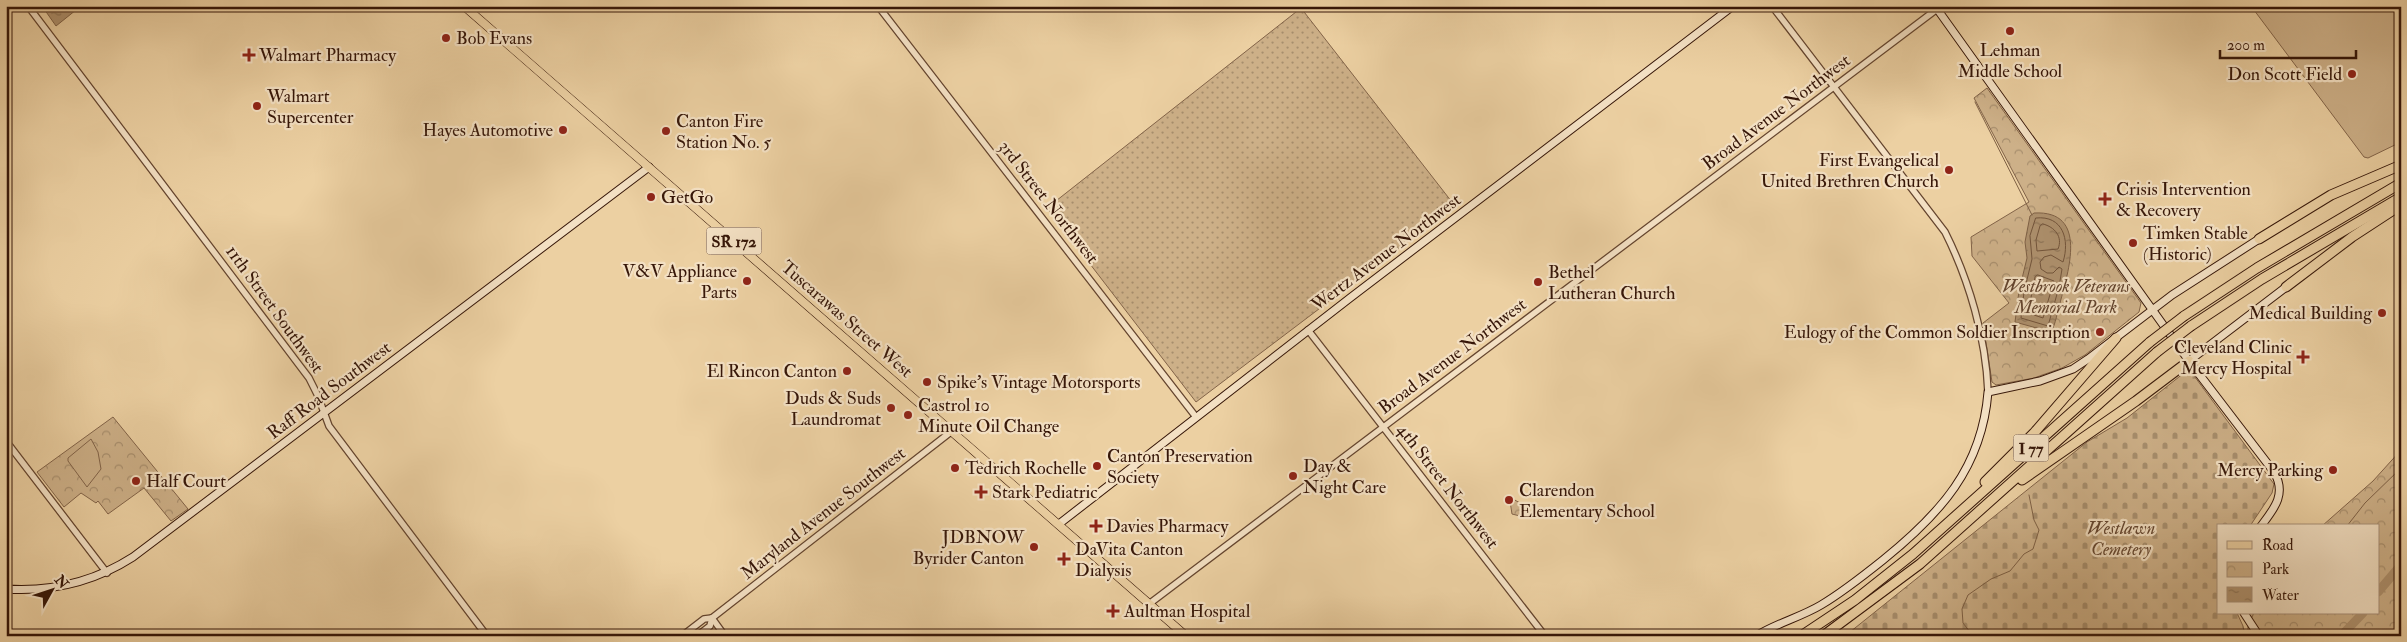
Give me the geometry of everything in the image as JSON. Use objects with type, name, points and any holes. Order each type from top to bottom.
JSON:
[{"type":"highway","points":[[2259,239],[2331,195],[2401,165]]},
{"type":"highway","name":"I 77","points":[[1801,636],[1855,600],[1913,554],[2150,342],[2184,316],[2257,268],[2401,183]]},
{"type":"highway","name":"I 77","points":[[1823,636],[1883,594],[1950,538],[2157,352],[2191,326],[2262,278],[2401,197]]},
{"type":"highway","points":[[2286,287],[2358,233],[2401,205]]},
{"type":"highway","points":[[1913,554],[1940,524],[2034,433],[2116,338]]},
{"type":"highway","points":[[1950,538],[1970,527],[2035,470],[2136,402],[2189,360]]},
{"type":"main road","name":"Tuscarawas Street West","points":[[464,6],[1186,636]]},
{"type":"main road","name":"Wertz Avenue Northwest","points":[[1059,524],[1308,330],[1733,6]]},
{"type":"main road","points":[[1938,7],[2189,360],[2274,472],[2279,484],[2277,502],[2262,524]]},
{"type":"main road","name":"Raff Road Southwest","points":[[6,589],[30,590],[61,587],[107,573],[141,551],[649,167]]},
{"type":"main road","points":[[1756,636],[1822,605],[1854,583],[1898,548],[1945,502],[1966,471],[1975,451],[1985,414],[1988,392],[2064,373],[2088,360],[2184,286],[2259,239]]},
{"type":"main road","points":[[2189,360],[2286,287]]},
{"type":"main road","points":[[2245,614],[2257,634]]},
{"type":"street","name":"11th Street Southwest","points":[[28,6],[309,378],[329,426],[487,636]]},
{"type":"street","name":"3rd Street Northwest","points":[[878,6],[1196,417]]},
{"type":"street","points":[[1772,6],[1945,232],[1962,270],[1975,317],[1983,348],[1988,392]]},
{"type":"street","name":"Broad Avenue Northwest","points":[[1150,604],[1938,7]]},
{"type":"street","name":"4th Street Northwest","points":[[1308,330],[1545,636]]},
{"type":"street","name":"Maryland Avenue Southwest","points":[[682,636],[704,619],[712,618],[952,431]]},
{"type":"street","points":[[6,441],[107,573]]},
{"type":"street","points":[[712,618],[725,636]]},
{"type":"street","name":"Maryland Avenue Southwest","points":[[697,636],[710,626],[712,618]]},
{"type":"green space","name":"Don Scott Field","points":[[2251,6],[2401,6],[2401,142],[2368,158],[2364,157]]},
{"type":"green space","points":[[1301,8],[1455,206],[1196,402],[1047,208]]},
{"type":"green space","name":"Westbrook Veterans Memorial Park","points":[[1987,88],[2141,303],[2139,312],[2085,355],[2062,368],[2034,378],[1996,385],[1992,382],[1983,323],[2009,303],[1972,256],[1971,237],[2029,202],[1974,98]]},
{"type":"green space","name":"Westlawn Cemetery","points":[[2189,369],[2274,484],[2272,493],[2251,524],[2217,524],[2217,614],[2237,614],[2245,636],[1845,636],[2087,442],[2127,418]]},
{"type":"green space","points":[[113,417],[188,509],[171,521],[144,488],[108,514],[98,501],[96,503],[81,493],[64,507],[37,472]]},
{"type":"green space","points":[[91,439],[98,452],[101,469],[87,487],[68,461],[68,458]]},
{"type":"green space","points":[[2401,450],[2401,622],[2389,636],[2264,636],[2248,614],[2380,614],[2380,524],[2324,524],[2373,481]]},
{"type":"green space","points":[[1513,499],[1520,503],[1524,511],[1520,516],[1512,514],[1510,501]]},
{"type":"water","points":[[42,6],[81,6],[56,26]]},
{"type":"water","points":[[2034,213],[2051,215],[2062,221],[2069,232],[2071,245],[2067,275],[2051,332],[2015,322],[2019,291],[2027,258],[2025,242],[2030,216]]},
{"type":"waterway","points":[[1975,102],[2032,215]]},
{"type":"waterway","points":[[2349,524],[2365,503],[2401,468]]},
{"type":"waterway","points":[[1973,636],[1963,623],[1962,609],[1968,595],[1991,579],[2010,571],[2024,554],[2033,549],[2039,530],[2034,520],[2029,495]]},
{"type":"waterway","points":[[2380,590],[2401,565]]},
{"type":"waterway","points":[[2251,619],[2254,614]]},
{"type":"waterway","points":[[2341,636],[2362,614]]},
{"type":"waterway","points":[[2248,625],[2248,636]]},
{"type":"railway","points":[[2392,636],[2401,625]]},
{"type":"place","name":"Lehman Middle School","points":[[2010,31]]},
{"type":"place","name":"Bob Evans","points":[[446,38]]},
{"type":"place","name":"Walmart Pharmacy","points":[[249,55]]},
{"type":"place","name":"Don Scott Field","points":[[2352,74]]},
{"type":"place","name":"Walmart Supercenter","points":[[257,106]]},
{"type":"place","name":"Hayes Automotive","points":[[563,130]]},
{"type":"place","name":"Canton Fire Station No. 5","points":[[666,131]]},
{"type":"place","name":"First Evangelical United Brethren Church","points":[[1949,170]]},
{"type":"place","name":"GetGo","points":[[651,197]]},
{"type":"place","name":"Crisis Intervention & Recovery","points":[[2105,199]]},
{"type":"place","name":"Timken Stable (Historic)","points":[[2133,243]]},
{"type":"place","name":"V&V Appliance Parts","points":[[747,281]]},
{"type":"place","name":"Bethel Lutheran Church","points":[[1538,282]]},
{"type":"place","name":"Medical Building","points":[[2382,313]]},
{"type":"place","name":"Eulogy of the Common Soldier Inscription","points":[[2100,332]]},
{"type":"place","name":"Cleveland Clinic Mercy Hospital","points":[[2303,357]]},
{"type":"place","name":"El Rincon Canton","points":[[847,371]]},
{"type":"place","name":"Spike's Vintage Motorsports","points":[[927,382]]},
{"type":"place","name":"Duds & Suds Laundromat","points":[[891,408]]},
{"type":"place","name":"Castrol 10 Minute Oil Change","points":[[908,415]]},
{"type":"place","name":"Canton Preservation Society","points":[[1097,466]]},
{"type":"place","name":"Tedrich Rochelle","points":[[955,468]]},
{"type":"place","name":"Mercy Parking","points":[[2333,470]]},
{"type":"place","name":"Day & Night Care","points":[[1293,476]]},
{"type":"place","name":"Half Court","points":[[136,481]]},
{"type":"place","name":"Stark Pediatric","points":[[981,492]]},
{"type":"place","name":"Clarendon Elementary School","points":[[1509,500]]},
{"type":"place","name":"Davies Pharmacy","points":[[1096,526]]},
{"type":"place","name":"JDBNOW Byrider Canton","points":[[1034,547]]},
{"type":"place","name":"DaVita Canton Dialysis","points":[[1064,559]]},
{"type":"place","name":"Aultman Hospital","points":[[1113,611]]}]
